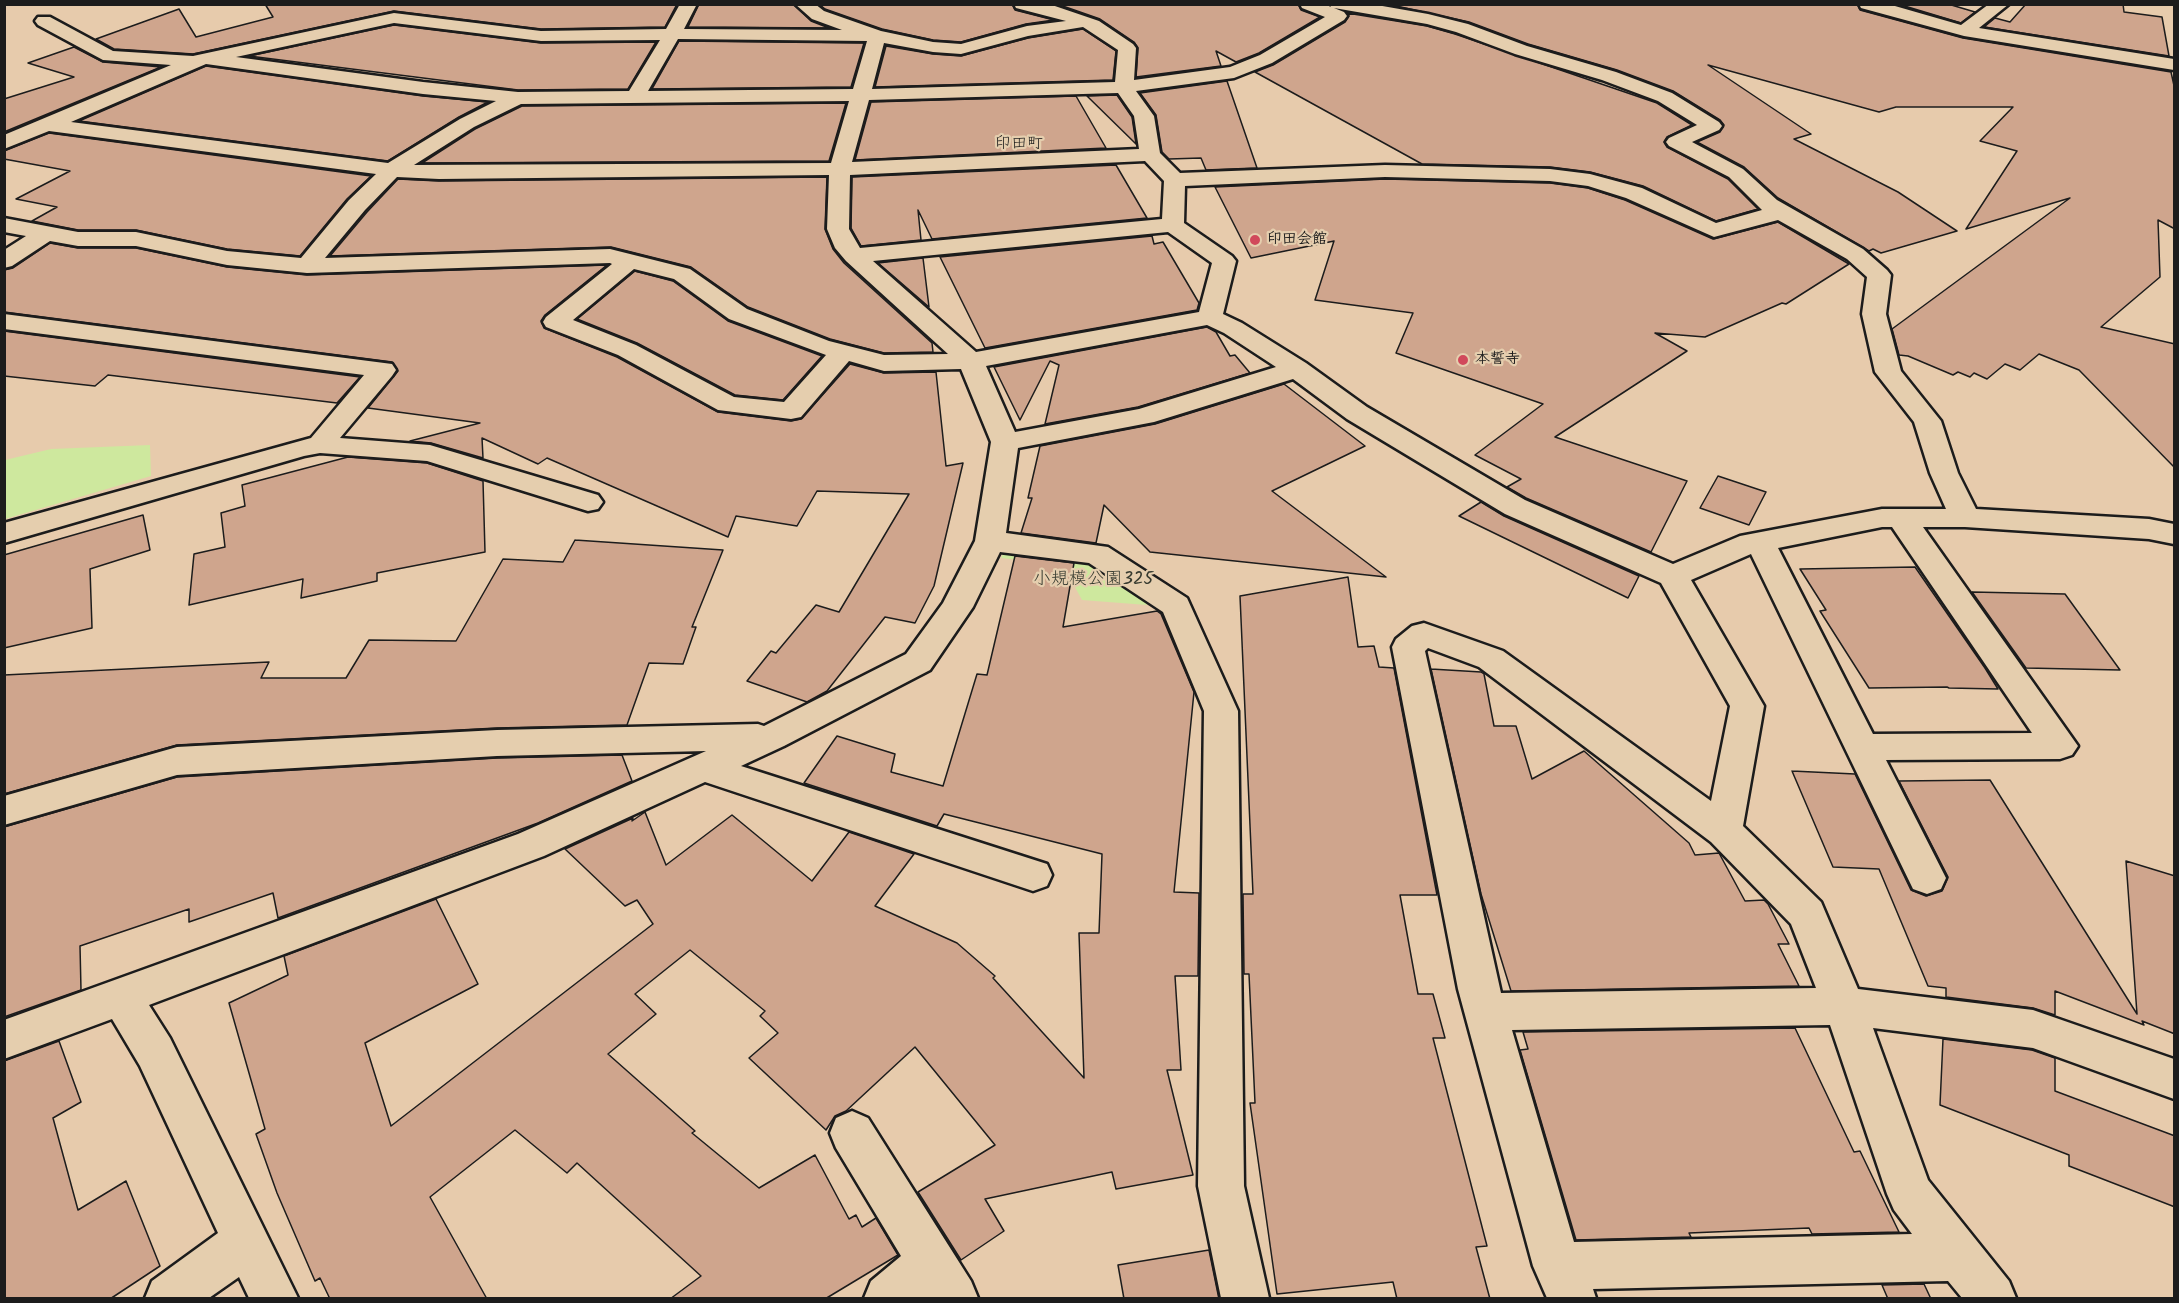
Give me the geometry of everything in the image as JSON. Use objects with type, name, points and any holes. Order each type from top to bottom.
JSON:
[{"type":"street","points":[[636,96],[689,4]]},
{"type":"street","points":[[804,4],[818,15],[877,36],[933,47],[962,49],[1027,31],[1057,26],[1093,25]]},
{"type":"street","points":[[1022,4],[1056,11],[1093,25],[1127,48],[1124,87],[1144,116],[1150,154],[1175,180],[1173,225]]},
{"type":"street","points":[[44,21],[109,56],[200,60],[518,98],[859,95],[1124,87],[1234,72],[1266,59],[1338,16],[1308,4]]},
{"type":"street","points":[[1337,4],[1446,11],[1462,28],[1521,50],[1609,76],[1665,98],[1712,126],[1676,142],[1736,173],[1769,205],[1855,254],[1879,275],[1874,314],[1888,372],[1927,421],[1944,473],[1965,518]]},
{"type":"street","points":[[1867,4],[1964,31],[2175,64]]},
{"type":"street","points":[[1964,31],[2001,4]]},
{"type":"street","points":[[4,143],[200,60],[397,11],[541,36],[672,34],[877,36]]},
{"type":"street","points":[[4,1040],[531,845],[772,737],[918,663],[957,607],[990,541],[1005,442],[971,361],[854,256],[838,230],[840,169],[877,36]]},
{"type":"street","points":[[307,266],[357,205],[392,170],[467,123],[518,98]]},
{"type":"street","points":[[49,125],[392,170],[439,173],[840,169],[1150,154]]},
{"type":"street","points":[[1175,180],[1385,171],[1550,175],[1590,180],[1634,193],[1714,230],[1781,212]]},
{"type":"street","points":[[4,225],[78,238],[136,239],[227,258],[307,266],[610,256],[682,274],[738,314],[843,352],[884,363],[971,361],[1210,317],[1233,328],[1297,369],[1357,413],[1515,507],[1673,576],[1747,706],[1724,831]]},
{"type":"street","points":[[854,256],[1173,225],[1224,261],[1210,317]]},
{"type":"street","points":[[4,261],[45,234]]},
{"type":"street","points":[[630,261],[555,322],[627,350],[728,404],[791,411],[843,352]]},
{"type":"street","points":[[4,321],[383,370],[320,445]]},
{"type":"street","points":[[1005,442],[1144,416],[1297,369]]},
{"type":"street","points":[[4,533],[301,448],[320,445],[430,453],[588,502]]},
{"type":"street","points":[[1673,576],[1740,546],[1882,518],[1965,518],[2149,529],[2175,534]]},
{"type":"street","points":[[1862,747],[2060,746],[1900,518]]},
{"type":"street","points":[[990,541],[1097,554],[1176,606],[1221,711],[1221,1186],[1245,1299]]},
{"type":"street","points":[[1761,542],[1927,878]]},
{"type":"street","points":[[1960,1257],[1564,1282],[1485,1012],[1408,646],[1424,634],[1491,659],[1724,831],[1808,914],[1844,1006],[1911,1194],[1960,1257],[1992,1299]]},
{"type":"street","points":[[4,811],[177,761],[497,743],[772,737]]},
{"type":"street","points":[[704,768],[1033,875]]},
{"type":"street","points":[[121,997],[154,1052],[274,1299]]},
{"type":"street","points":[[1485,1012],[1844,1006],[2033,1029],[2175,1079]]},
{"type":"street","points":[[852,1133],[943,1280],[888,1299]]},
{"type":"street","points":[[169,1299],[247,1241]]},
{"type":"green space","points":[[150,445],[151,476],[5,519],[5,460],[51,449]]},
{"type":"green space","name":"小規模公園325","points":[[1005,549],[1097,561],[1146,596],[1147,605],[1082,600],[1063,565],[1001,558]]},
{"type":"building","points":[[265,4],[677,4],[665,27],[541,29],[394,11],[193,54],[114,49],[96,39],[179,9],[196,37],[273,17]]},
{"type":"building","points":[[699,4],[793,4],[811,21],[829,28],[688,27]]},
{"type":"building","points":[[819,4],[1012,4],[1015,10],[1054,20],[1026,24],[961,42],[933,40],[882,29],[825,9]]},
{"type":"building","points":[[1057,4],[1298,4],[1301,10],[1320,17],[1259,53],[1236,62],[1216,51],[1221,66],[1136,77],[1138,48],[1134,42],[1100,19]]},
{"type":"building","points":[[1387,4],[1857,4],[1860,10],[1963,38],[2171,72],[2175,90],[2175,229],[2158,220],[2160,277],[2101,327],[2175,344],[2175,468],[2079,370],[2039,354],[2020,370],[2005,364],[1987,379],[1974,373],[1970,377],[1958,372],[1953,375],[1908,356],[1899,355],[1892,329],[2070,198],[1966,229],[2017,151],[1980,141],[2013,107],[1896,107],[1879,112],[1708,65],[1811,134],[1794,139],[1898,192],[1957,231],[1881,253],[1873,249],[1869,251],[1778,198],[1744,167],[1697,142],[1720,132],[1724,125],[1720,120],[1673,91],[1617,70],[1528,44],[1469,22]]},
{"type":"building","points":[[1898,4],[1948,4],[1975,12],[1961,23]]},
{"type":"building","points":[[2026,4],[2123,4],[2124,12],[2162,17],[2169,56],[1984,27],[1995,18],[2010,22]]},
{"type":"building","points":[[1347,13],[1427,26],[1455,34],[1657,103],[1692,125],[1667,137],[1664,142],[1667,147],[1728,179],[1758,209],[1716,221],[1643,186],[1590,172],[1550,167],[1422,164],[1255,72],[1273,65],[1345,22],[1349,16]]},
{"type":"building","points":[[394,25],[541,43],[656,42],[628,89],[518,90],[249,56]]},
{"type":"building","points":[[1083,29],[1116,51],[1113,80],[875,87],[886,46],[961,56],[1028,38]]},
{"type":"building","points":[[679,41],[864,43],[851,87],[652,89]]},
{"type":"building","points":[[74,47],[103,62],[161,67],[4,132],[4,99],[74,77],[28,63]]},
{"type":"building","points":[[206,66],[423,96],[488,102],[459,117],[388,161],[79,121]]},
{"type":"building","points":[[1227,81],[1257,168],[1206,170],[1201,158],[1169,159],[1162,152],[1156,115],[1140,93]]},
{"type":"building","points":[[1117,95],[1132,117],[1136,144],[1087,96]]},
{"type":"building","points":[[1076,96],[1106,148],[855,160],[871,102]]},
{"type":"building","points":[[846,103],[829,161],[422,163],[475,129],[522,106]]},
{"type":"building","points":[[49,133],[371,176],[347,199],[300,256],[227,249],[136,230],[78,230],[32,221],[57,207],[16,199],[70,171],[4,159],[4,151]]},
{"type":"building","points":[[1116,165],[1147,218],[932,239],[918,210],[921,240],[861,246],[851,228],[852,177]]},
{"type":"building","points":[[827,177],[825,229],[833,249],[844,263],[932,343],[933,352],[884,353],[830,339],[748,307],[691,267],[611,247],[330,256],[398,179],[439,181]]},
{"type":"building","points":[[1385,179],[1550,183],[1588,188],[1625,200],[1713,239],[1778,222],[1849,264],[1786,304],[1782,303],[1705,337],[1655,333],[1687,351],[1555,437],[1687,481],[1651,552],[1526,498],[1507,487],[1521,479],[1475,455],[1543,404],[1396,353],[1413,313],[1315,300],[1334,241],[1251,258],[1215,187]]},
{"type":"building","points":[[1152,236],[1154,244],[1163,242],[1199,303],[1197,310],[985,348],[940,257]]},
{"type":"building","points":[[50,243],[78,248],[136,248],[227,267],[307,275],[607,265],[545,315],[541,321],[544,328],[617,357],[718,412],[791,421],[801,419],[850,364],[884,373],[936,372],[946,466],[963,463],[934,586],[915,623],[885,617],[827,691],[807,702],[747,681],[771,651],[776,653],[816,605],[839,612],[909,494],[817,491],[797,526],[736,516],[728,537],[547,458],[538,464],[482,438],[483,458],[431,443],[410,441],[480,423],[368,408],[398,371],[392,362],[4,312],[4,270],[13,268]]},
{"type":"building","points":[[923,258],[929,307],[878,263]]},
{"type":"building","points":[[635,271],[673,281],[728,321],[822,356],[783,400],[735,395],[637,343],[577,319]]},
{"type":"building","points":[[1207,327],[1216,332],[1230,356],[1235,355],[1250,373],[1138,407],[1045,424],[1059,365],[1050,361],[1020,420],[994,367]]},
{"type":"building","points":[[4,331],[360,377],[337,403],[108,375],[95,386],[4,376]]},
{"type":"building","points":[[1284,384],[1365,446],[1272,491],[1386,577],[1150,552],[1104,505],[1096,543],[1021,533],[1032,498],[1028,498],[1040,446],[1155,424]]},
{"type":"building","points":[[348,457],[427,463],[483,481],[485,552],[377,573],[377,581],[301,598],[303,579],[189,605],[194,554],[225,547],[221,513],[245,506],[242,485]]},
{"type":"building","points":[[1718,476],[1766,492],[1749,525],[1700,508]]},
{"type":"building","points":[[1481,502],[1504,516],[1639,576],[1628,598],[1459,516]]},
{"type":"building","points":[[143,515],[150,550],[90,569],[92,628],[4,648],[4,555]]},
{"type":"building","points":[[575,540],[723,550],[692,627],[696,627],[683,664],[649,663],[627,725],[497,728],[177,745],[4,794],[4,675],[269,662],[261,678],[346,678],[369,640],[456,641],[503,559],[563,562]]},
{"type":"building","points":[[1015,556],[1074,563],[1063,627],[1157,611],[1161,614],[1194,692],[1174,892],[1199,893],[1198,976],[1175,976],[1181,1070],[1167,1070],[1193,1175],[1116,1189],[1112,1172],[985,1199],[1004,1231],[961,1260],[918,1192],[995,1145],[915,1047],[846,1111],[835,1116],[826,1130],[749,1058],[778,1033],[760,1016],[765,1011],[690,950],[635,994],[656,1014],[608,1054],[695,1131],[692,1133],[759,1188],[815,1155],[849,1219],[856,1215],[862,1227],[876,1218],[898,1255],[825,1299],[670,1299],[701,1276],[577,1163],[567,1173],[515,1130],[430,1197],[487,1299],[330,1299],[320,1278],[315,1281],[277,1193],[256,1134],[265,1129],[229,1003],[288,975],[284,956],[436,899],[478,984],[365,1043],[391,1126],[653,924],[637,900],[625,906],[565,849],[633,818],[632,821],[645,812],[666,865],[732,815],[812,881],[849,832],[914,854],[875,906],[957,943],[995,976],[993,978],[1084,1078],[1079,933],[1099,933],[1102,854],[944,814],[937,826],[804,783],[837,736],[895,754],[891,772],[943,786],[977,674],[987,675]]},
{"type":"building","points":[[1915,567],[1998,689],[1869,688],[1820,611],[1826,610],[1800,569]]},
{"type":"building","points":[[1348,577],[1358,647],[1374,646],[1379,667],[1394,668],[1437,895],[1400,895],[1418,994],[1433,994],[1445,1038],[1433,1038],[1487,1246],[1476,1247],[1490,1299],[1397,1299],[1393,1282],[1277,1294],[1250,1103],[1255,1103],[1249,974],[1244,974],[1243,894],[1253,894],[1240,596]]},
{"type":"building","points":[[1972,592],[2065,594],[2120,670],[2026,668]]},
{"type":"building","points":[[1431,669],[1484,674],[1494,726],[1516,726],[1532,779],[1584,751],[1689,843],[1695,855],[1719,853],[1745,901],[1764,900],[1768,904],[1789,944],[1778,944],[1799,986],[1511,991],[1481,894]]},
{"type":"building","points":[[622,755],[632,781],[538,823],[278,918],[273,893],[189,922],[189,909],[80,946],[81,990],[4,1017],[4,827],[177,777],[497,758]]},
{"type":"building","points":[[1792,771],[1855,774],[1911,890],[1926,896],[1942,891],[1948,877],[1899,781],[1990,780],[2137,1014],[2126,861],[2175,876],[2175,1034],[2142,1021],[2144,1025],[2055,991],[2055,1015],[2033,1008],[1946,997],[1946,988],[1928,986],[1879,869],[1833,867]]},
{"type":"building","points":[[1795,1028],[1854,1152],[1860,1151],[1899,1232],[1812,1234],[1809,1228],[1689,1233],[1691,1237],[1576,1240],[1520,1050],[1528,1049],[1523,1032]]},
{"type":"building","points":[[1943,1039],[2032,1050],[2055,1058],[2055,1091],[2175,1136],[2175,1207],[2069,1166],[2069,1155],[1940,1105]]},
{"type":"building","points":[[59,1041],[81,1102],[53,1118],[78,1210],[126,1181],[160,1266],[110,1299],[4,1299],[4,1061]]},
{"type":"building","points":[[1209,1250],[1219,1299],[1124,1299],[1118,1265]]},
{"type":"building","points":[[1924,1284],[1931,1299],[1888,1299],[1882,1285]]},
{"type":"place","name":"印田会館","points":[[1255,240]]},
{"type":"place","name":"本誓寺","points":[[1463,360]]},
{"type":"district","name":"印田町","points":[[1019,145]]}]
